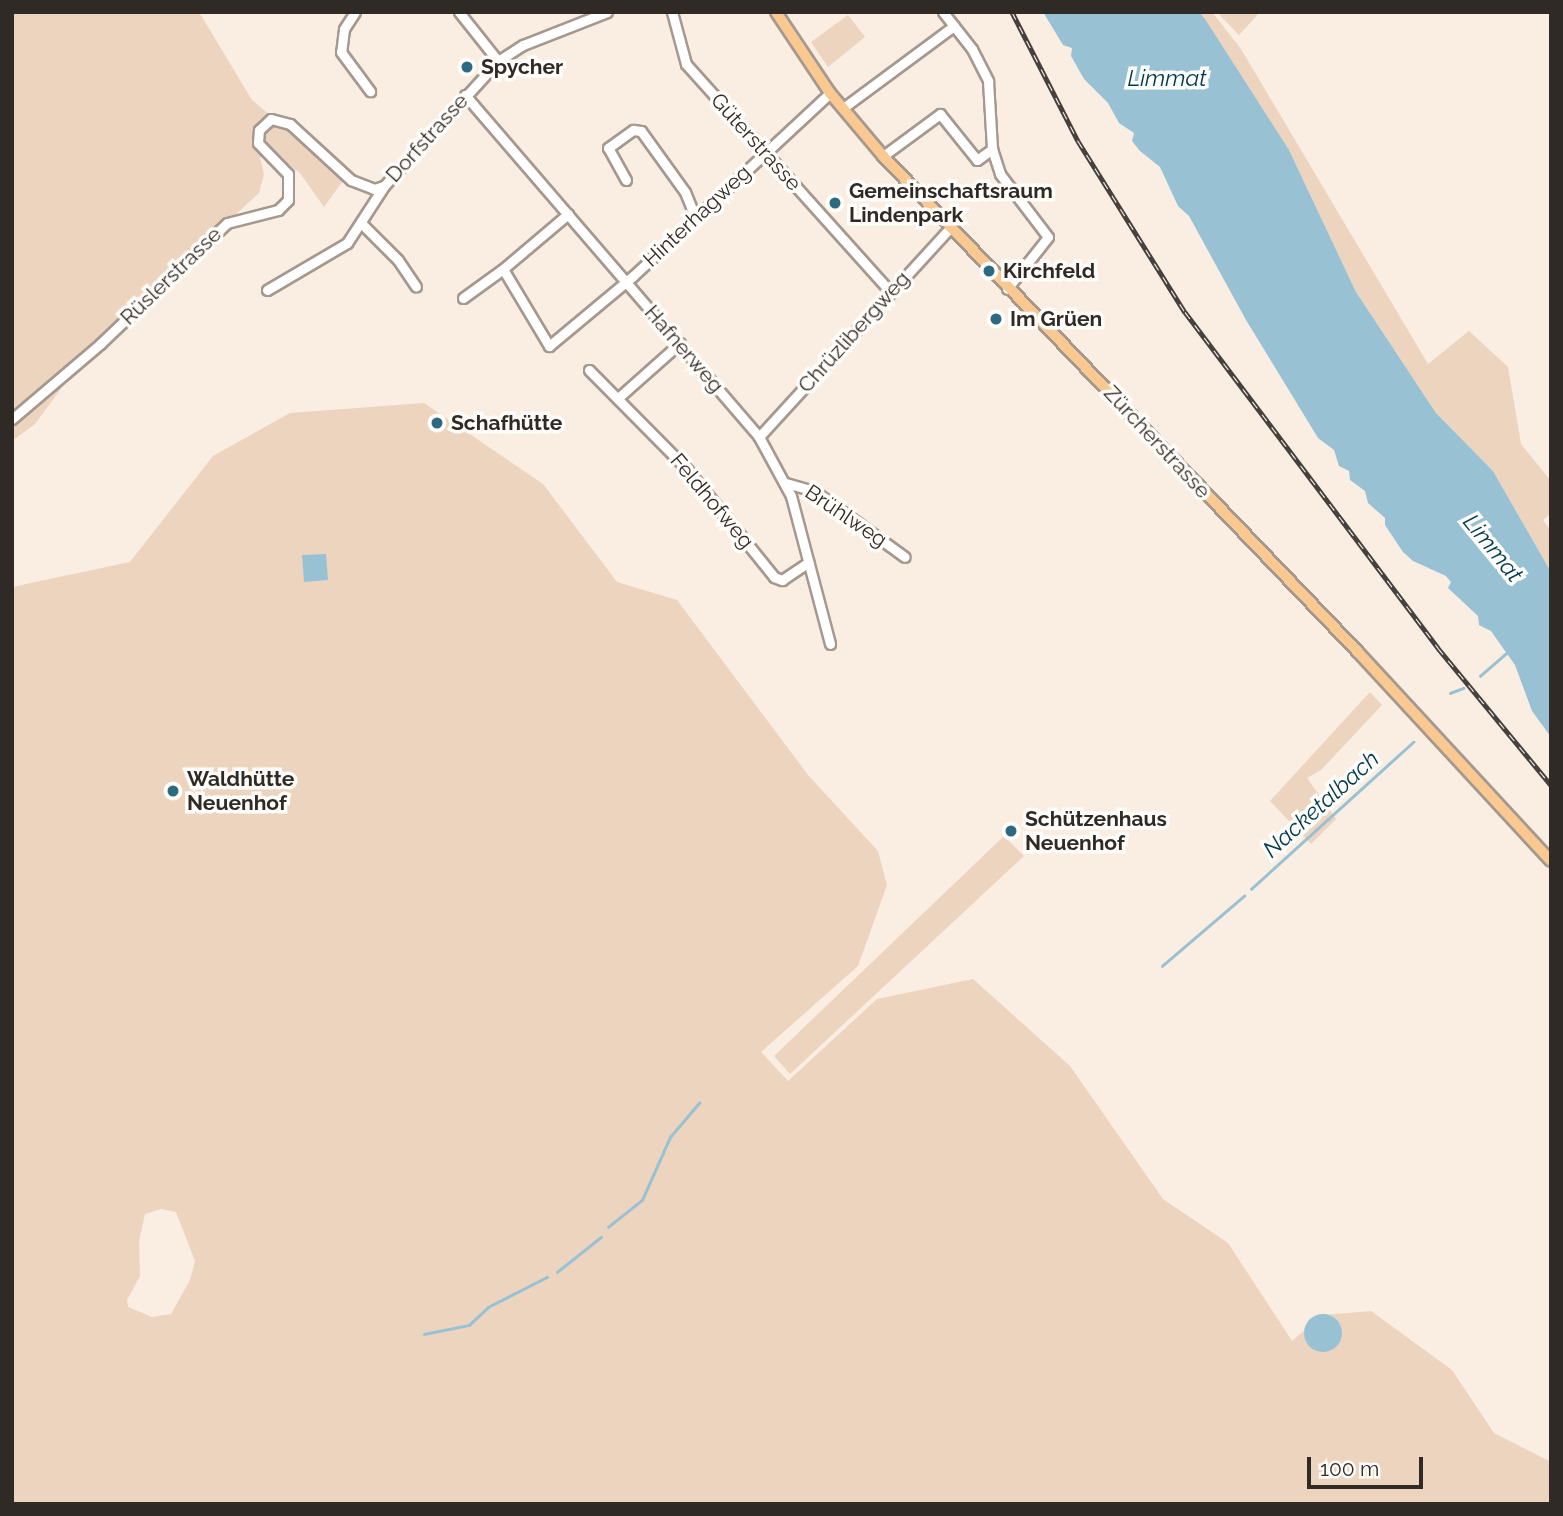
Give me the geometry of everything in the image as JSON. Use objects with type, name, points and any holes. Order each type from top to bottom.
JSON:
[{"type":"main road","name":"Zürcherstrasse","points":[[776,12],[830,93],[883,156],[1007,289],[1358,652],[1551,861]]},
{"type":"street","points":[[355,12],[344,29],[341,52],[370,91]]},
{"type":"street","points":[[459,12],[498,61]]},
{"type":"street","name":"Dorfstrasse","points":[[267,290],[347,243],[384,186],[464,95],[498,61],[523,45],[607,12]]},
{"type":"street","name":"Güterstrasse","points":[[672,12],[675,38],[686,64],[890,291]]},
{"type":"street","points":[[943,12],[988,81],[992,149],[1012,193],[1048,237],[1007,289]]},
{"type":"street","points":[[843,108],[954,26]]},
{"type":"street","name":"Hinterhagweg","points":[[503,269],[549,346],[626,281],[830,93]]},
{"type":"street","name":"Hafnerweg","points":[[464,95],[759,436],[786,483],[830,644]]},
{"type":"street","points":[[883,156],[940,114],[977,160],[992,149]]},
{"type":"street","name":"Rüslerstrasse","points":[[12,419],[100,344],[227,223],[278,210],[288,200],[288,174],[258,143],[259,130],[271,119],[290,124],[351,180],[374,189],[384,186]]},
{"type":"street","points":[[626,180],[608,148],[633,130],[640,131],[685,192],[695,217]]},
{"type":"street","points":[[463,298],[503,269],[568,214]]},
{"type":"street","points":[[361,223],[401,264],[416,287]]},
{"type":"street","name":"Chrüzlibergweg","points":[[759,436],[950,228]]},
{"type":"street","points":[[618,398],[680,343]]},
{"type":"street","name":"Feldhofweg","points":[[589,370],[687,469],[774,577],[782,580],[809,562]]},
{"type":"street","name":"Brühlweg","points":[[786,483],[814,491],[905,557]]},
{"type":"shaded area","points":[[12,12],[199,12],[252,100],[345,178],[324,207],[300,173],[268,148],[260,158],[264,174],[259,193],[93,345],[35,424],[12,441]]},
{"type":"shaded area","points":[[1199,12],[1212,12],[1241,49],[1428,364],[1469,331],[1508,367],[1521,444],[1551,481],[1551,513],[1543,520],[1551,531],[1551,572],[1493,471],[1436,413],[1356,292],[1289,150]]},
{"type":"shaded area","points":[[1217,12],[1260,12],[1239,35]]},
{"type":"shaded area","points":[[848,15],[865,37],[828,67],[811,42]]},
{"type":"shaded area","points":[[424,403],[543,484],[617,582],[677,600],[808,775],[878,851],[887,885],[858,966],[761,1052],[788,1081],[877,999],[973,979],[1070,1066],[1163,1199],[1228,1243],[1292,1341],[1322,1315],[1371,1311],[1452,1370],[1494,1433],[1551,1462],[1551,1504],[12,1504],[12,587],[130,562],[213,456],[290,413]],"holes":[[[161,1209],[176,1212],[195,1261],[190,1280],[171,1314],[152,1317],[128,1307],[127,1300],[140,1276],[139,1241],[145,1214]]]},
{"type":"shaded area","points":[[1370,692],[1382,705],[1321,770],[1307,778],[1336,819],[1311,844],[1270,801]]},
{"type":"shaded area","points":[[1004,836],[1024,856],[790,1074],[774,1056]]},
{"type":"water","name":"Limmat","points":[[1043,12],[1199,12],[1205,19],[1289,150],[1356,292],[1436,413],[1493,471],[1551,572],[1551,737],[1532,711],[1515,665],[1491,631],[1479,625],[1478,616],[1448,588],[1451,582],[1446,576],[1413,561],[1403,552],[1385,525],[1385,518],[1368,503],[1365,491],[1350,480],[1349,471],[1339,466],[1334,450],[1318,438],[1246,320],[1189,216],[1178,206],[1160,167],[1140,151],[1132,141],[1134,133],[1119,123],[1108,103],[1084,79],[1071,56],[1072,48],[1063,45]]},
{"type":"water","points":[[326,554],[328,580],[304,582],[302,555]]},
{"type":"water","points":[[1323,1314],[1337,1319],[1342,1333],[1337,1347],[1323,1352],[1309,1347],[1304,1333],[1309,1319]]},
{"type":"waterway","name":"Nacketalbach","points":[[1480,676],[1506,653]]},
{"type":"waterway","name":"Nacketalbach","points":[[1450,693],[1463,688]]},
{"type":"waterway","name":"Nacketalbach","points":[[1251,889],[1413,742]]},
{"type":"waterway","name":"Nacketalbach","points":[[1162,966],[1244,896]]},
{"type":"waterway","points":[[608,1227],[642,1200],[670,1137],[699,1103]]},
{"type":"waterway","points":[[557,1272],[601,1237]]},
{"type":"waterway","points":[[424,1334],[469,1325],[488,1307],[547,1277]]},
{"type":"railway","points":[[1012,12],[1078,141],[1185,312],[1438,648],[1551,785]]},
{"type":"place","name":"Spycher","points":[[467,67]]},
{"type":"place","name":"Gemeinschaftsraum Lindenpark","points":[[835,203]]},
{"type":"place","name":"Kirchfeld","points":[[989,271]]},
{"type":"place","name":"Im Grüen","points":[[996,319]]},
{"type":"place","name":"Schafhütte","points":[[437,423]]},
{"type":"place","name":"Waldhütte Neuenhof","points":[[173,791]]},
{"type":"place","name":"Schützenhaus Neuenhof","points":[[1011,831]]}]
